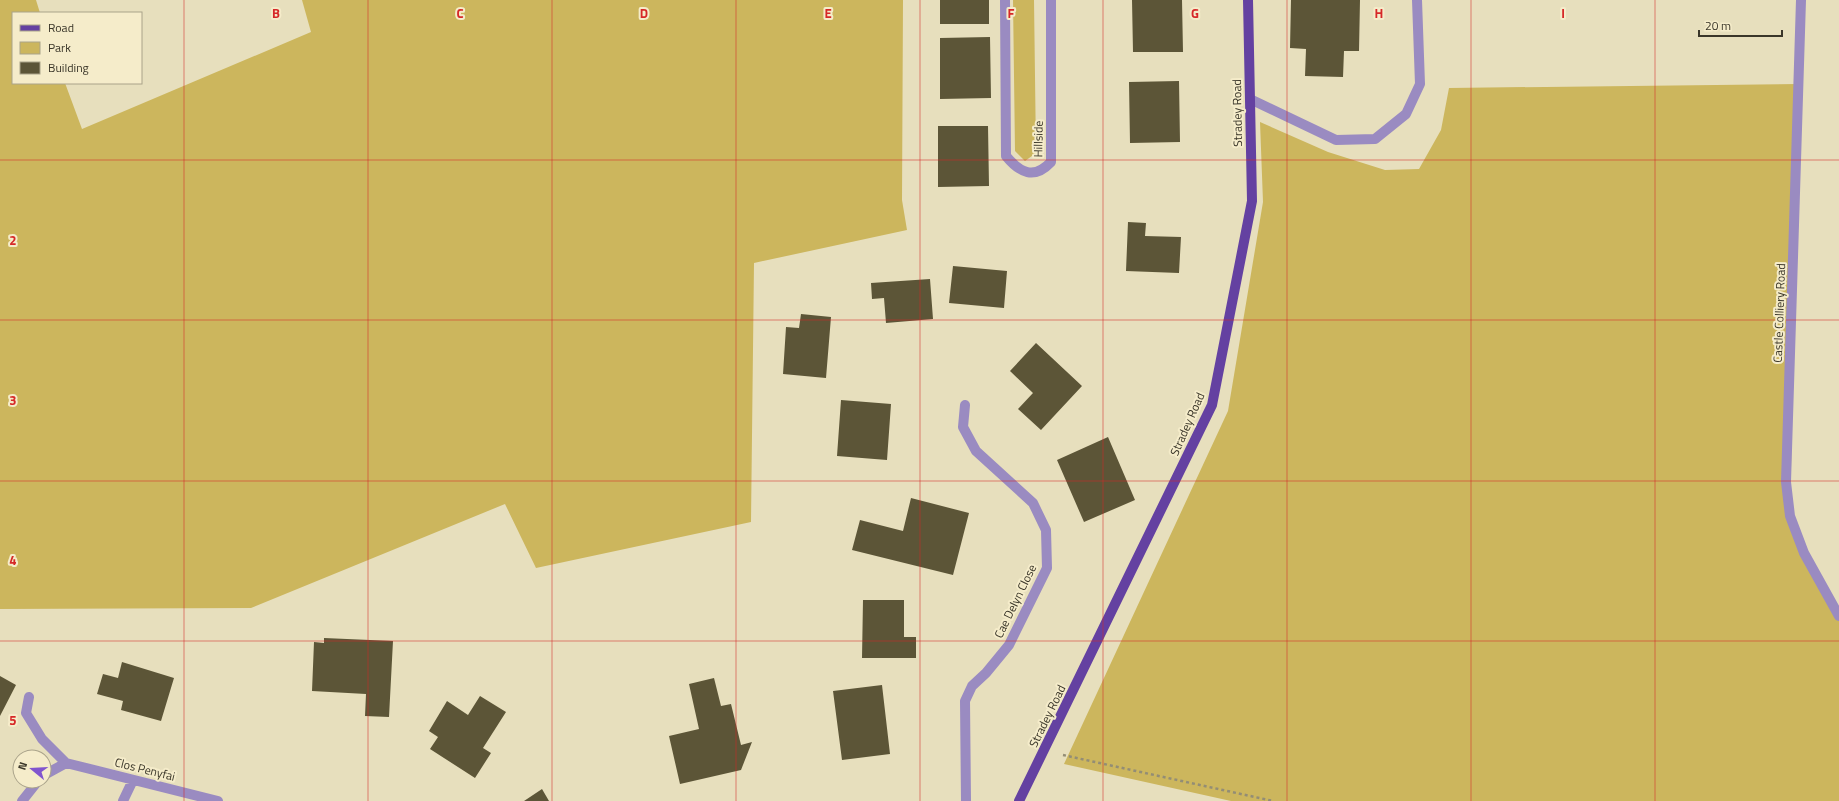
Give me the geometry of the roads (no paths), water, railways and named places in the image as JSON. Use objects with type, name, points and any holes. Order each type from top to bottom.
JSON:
[{"type":"main road","name":"Stradey Road","points":[[1019,801],[1212,405],[1252,201],[1248,0]]},
{"type":"street","name":"Hillside","points":[[1006,0],[1006,156],[1016,168],[1030,173],[1043,170],[1051,162],[1051,0]]},
{"type":"street","points":[[1250,99],[1336,140],[1375,139],[1406,114],[1420,84],[1416,0]]},
{"type":"street","name":"Castle Colliery Road","points":[[1801,0],[1786,482],[1790,516],[1804,553],[1839,616]]},
{"type":"street","name":"Cae Delyn Close","points":[[965,405],[963,427],[976,451],[1033,503],[1046,530],[1047,568],[1009,645],[986,673],[972,686],[965,701],[966,801]]},
{"type":"street","points":[[29,697],[26,713],[42,739],[66,763],[52,771]]},
{"type":"street","name":"Clos Penyfai","points":[[66,763],[218,801]]},
{"type":"street","points":[[123,801],[133,780]]},
{"type":"street","points":[[22,801],[32,789]]}]
